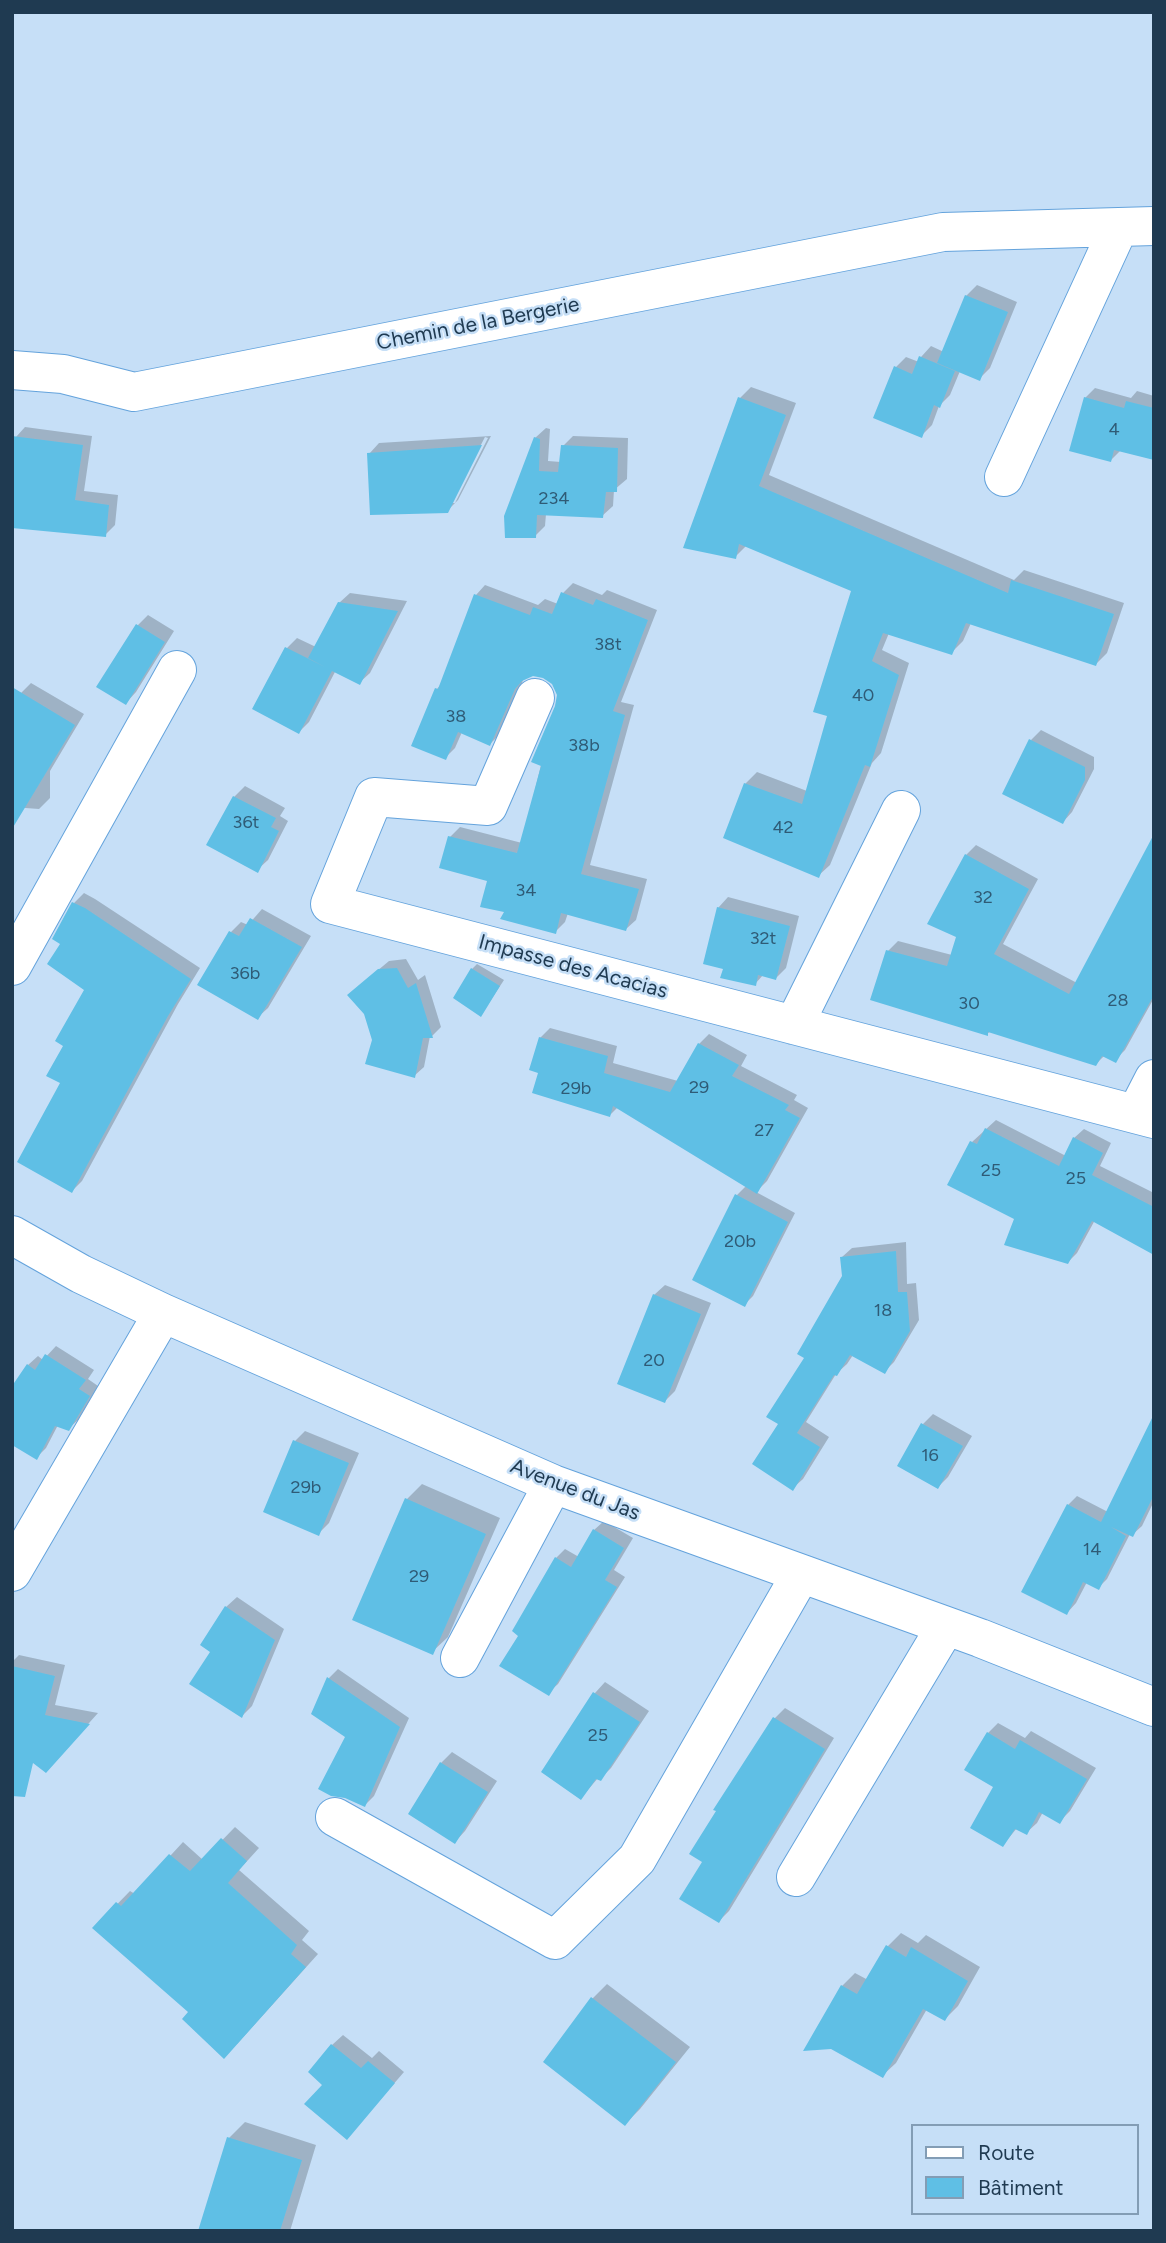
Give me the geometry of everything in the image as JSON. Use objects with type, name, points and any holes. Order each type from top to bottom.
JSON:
[{"type":"street","name":"Chemin de la Bergerie","points":[[12,370],[63,374],[134,392],[943,232],[1137,227]]},
{"type":"street","points":[[1004,477],[1137,227]]},
{"type":"street","points":[[12,966],[177,670]]},
{"type":"street","name":"Impasse des Acacias","points":[[535,698],[488,806],[374,797],[330,904],[1145,1117]]},
{"type":"street","points":[[794,1025],[901,810]]},
{"type":"street","points":[[1145,1117],[1154,1079]]},
{"type":"street","name":"Avenue du Jas","points":[[12,1235],[81,1274],[163,1313],[553,1484],[946,1626],[1154,1707]]},
{"type":"street","points":[[12,1572],[163,1313]]},
{"type":"street","points":[[460,1658],[553,1484]]},
{"type":"street","points":[[335,1817],[555,1940],[637,1859],[801,1574]]},
{"type":"street","points":[[796,1877],[946,1626]]},
{"type":"building","points":[[965,295],[1008,312],[980,381],[937,363]]},
{"type":"building","points":[[919,356],[955,371],[940,408],[934,405],[922,438],[873,418],[894,366],[912,374]]},
{"type":"building","points":[[738,397],[786,415],[759,486],[1008,593],[1011,580],[1114,614],[1096,666],[966,623],[952,655],[883,633],[872,661],[899,675],[870,767],[865,765],[819,878],[723,838],[744,783],[802,804],[827,716],[813,712],[851,591],[739,544],[736,559],[683,548]]},
{"type":"building","points":[[1084,397],[1124,408],[1126,401],[1154,408],[1154,460],[1114,450],[1111,462],[1069,451]]},
{"type":"building","points":[[12,436],[83,445],[75,500],[109,505],[106,537],[12,528]]},
{"type":"building","points":[[534,437],[540,439],[539,471],[558,472],[561,445],[618,448],[617,492],[606,492],[603,518],[537,515],[536,538],[505,538],[504,516]]},
{"type":"building","points":[[482,445],[448,513],[370,515],[367,453]]},
{"type":"building","points":[[561,592],[593,605],[596,599],[648,620],[613,711],[625,715],[581,874],[639,889],[626,931],[561,913],[556,934],[500,919],[504,912],[480,907],[487,881],[439,868],[448,836],[517,853],[541,766],[531,762],[555,706],[557,695],[552,684],[533,676],[522,681],[515,689],[490,746],[458,732],[446,760],[411,746],[435,688],[438,689],[474,594],[530,615],[533,607],[552,614]]},
{"type":"building","points":[[338,602],[398,611],[360,685],[332,671],[299,734],[252,709],[285,647],[325,667],[308,658]]},
{"type":"building","points":[[136,624],[165,642],[126,705],[96,687]]},
{"type":"building","points":[[12,687],[75,725],[12,829]]},
{"type":"building","points":[[1029,739],[1085,767],[1085,780],[1063,824],[1002,794]]},
{"type":"building","points":[[233,796],[276,818],[271,827],[279,831],[258,873],[206,845]]},
{"type":"building","points":[[1154,834],[1154,995],[1116,1063],[1102,1056],[1096,1066],[988,1032],[988,1036],[870,1000],[886,950],[947,966],[956,937],[927,924],[965,854],[1029,889],[994,954],[1069,994]]},
{"type":"building","points":[[72,902],[191,979],[168,1016],[72,1193],[17,1162],[60,1083],[46,1076],[63,1046],[55,1041],[84,990],[47,964],[60,944],[52,939]]},
{"type":"building","points":[[717,907],[790,926],[776,980],[758,975],[756,986],[720,978],[723,969],[703,964]]},
{"type":"building","points":[[250,918],[302,947],[258,1020],[197,985],[229,931],[239,936]]},
{"type":"building","points":[[397,968],[408,988],[416,983],[433,1038],[423,1038],[415,1078],[365,1064],[372,1040],[364,1014],[347,995],[378,969]]},
{"type":"building","points":[[471,968],[500,986],[481,1017],[453,998]]},
{"type":"building","points":[[539,1037],[608,1056],[604,1073],[670,1092],[698,1043],[739,1065],[732,1076],[789,1105],[785,1110],[800,1118],[757,1194],[613,1106],[610,1117],[532,1093],[538,1073],[529,1070]]},
{"type":"building","points":[[985,1128],[1059,1166],[1073,1137],[1103,1153],[1092,1175],[1154,1207],[1154,1255],[1092,1221],[1068,1264],[1004,1245],[1014,1219],[947,1185],[970,1141],[977,1144]]},
{"type":"building","points":[[735,1194],[788,1222],[745,1307],[692,1280]]},
{"type":"building","points":[[896,1251],[898,1292],[907,1292],[910,1331],[885,1374],[850,1355],[837,1376],[834,1375],[797,1433],[820,1447],[793,1491],[752,1464],[778,1424],[766,1417],[804,1358],[797,1354],[842,1276],[840,1257]]},
{"type":"building","points":[[653,1294],[701,1314],[665,1403],[617,1384]]},
{"type":"building","points":[[45,1354],[86,1380],[79,1389],[90,1396],[69,1431],[55,1426],[37,1460],[12,1445],[12,1386],[27,1364],[35,1370]]},
{"type":"building","points":[[1154,1414],[1154,1495],[1133,1537],[1111,1527],[1126,1536],[1099,1590],[1083,1582],[1067,1615],[1021,1592],[1067,1504],[1101,1522]]},
{"type":"building","points":[[921,1423],[963,1446],[938,1489],[897,1466]]},
{"type":"building","points":[[293,1440],[349,1463],[319,1536],[263,1512]]},
{"type":"building","points":[[405,1498],[486,1534],[433,1655],[352,1620]]},
{"type":"building","points":[[593,1529],[624,1548],[605,1580],[617,1587],[549,1696],[499,1666],[518,1636],[512,1631],[555,1557],[571,1567]]},
{"type":"building","points":[[225,1606],[275,1640],[242,1718],[189,1684],[210,1652],[200,1645]]},
{"type":"building","points":[[12,1666],[55,1676],[45,1715],[90,1724],[46,1773],[33,1763],[25,1797],[12,1796]]},
{"type":"building","points":[[327,1677],[400,1727],[365,1807],[318,1789],[345,1737],[311,1714]]},
{"type":"building","points":[[593,1692],[640,1722],[601,1781],[596,1779],[581,1800],[541,1772]]},
{"type":"building","points":[[773,1717],[825,1749],[719,1923],[679,1899],[702,1862],[689,1854],[716,1811],[713,1810]]},
{"type":"building","points":[[987,1732],[1015,1749],[1020,1740],[1087,1779],[1060,1824],[1039,1812],[1027,1835],[1015,1829],[1003,1847],[970,1828],[993,1787],[964,1770]]},
{"type":"building","points":[[440,1762],[488,1792],[455,1844],[408,1814]]},
{"type":"building","points":[[221,1838],[247,1861],[228,1883],[297,1945],[291,1954],[306,1967],[224,2059],[182,2019],[188,2012],[92,1928],[116,1902],[121,1906],[169,1854],[190,1871]]},
{"type":"building","points":[[886,1945],[906,1957],[911,1947],[968,1981],[945,2021],[923,2009],[883,2078],[831,2049],[803,2051],[841,1985],[857,1994]]},
{"type":"building","points":[[591,1997],[676,2062],[625,2126],[543,2062]]},
{"type":"building","points":[[331,2044],[361,2068],[368,2061],[395,2083],[347,2140],[304,2104],[322,2085],[308,2072]]},
{"type":"building","points":[[227,2137],[302,2160],[280,2231],[198,2231]]}]
